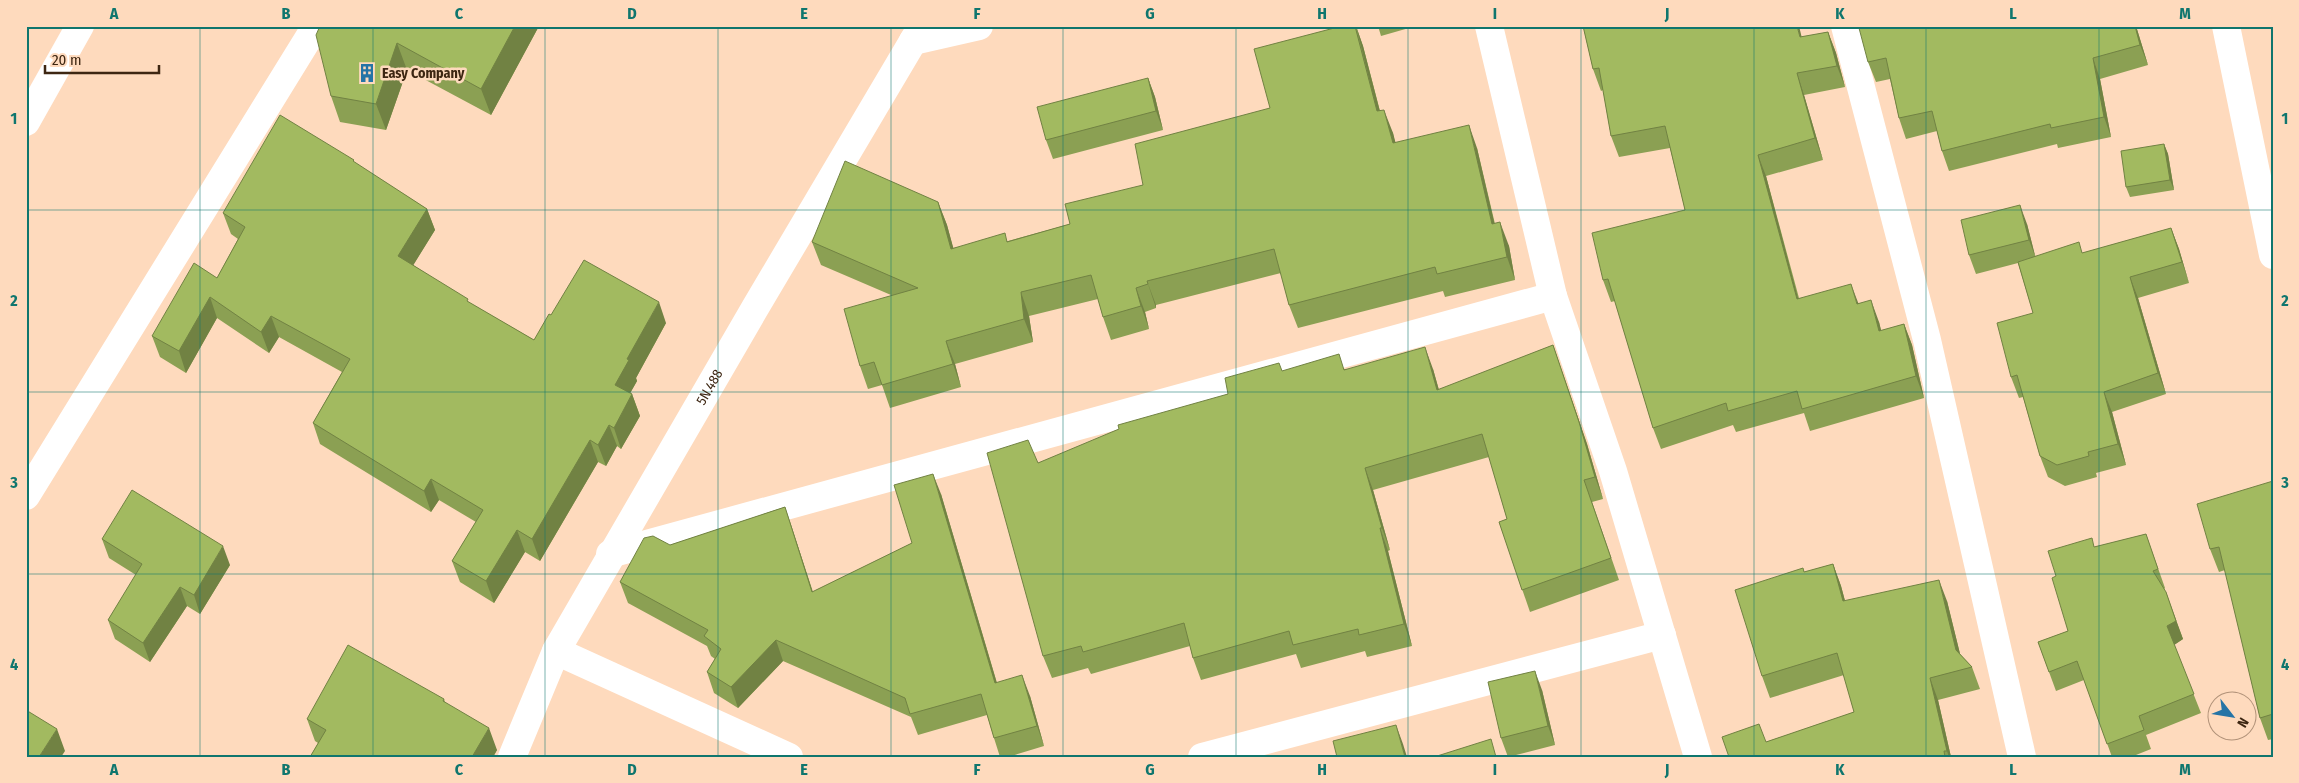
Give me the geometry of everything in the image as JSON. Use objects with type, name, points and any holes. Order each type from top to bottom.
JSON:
[{"type":"street","points":[[26,122],[80,26]]},
{"type":"street","points":[[26,496],[316,26]]},
{"type":"street","points":[[918,34],[979,26]]},
{"type":"street","points":[[1489,26],[1554,296],[1613,471],[1698,757]]},
{"type":"street","points":[[1845,26],[1926,340],[2022,757]]},
{"type":"street","points":[[2226,26],[2273,255]]},
{"type":"street","name":"5N.488","points":[[512,757],[556,651],[610,554],[918,34]]},
{"type":"street","points":[[610,554],[1554,296]]},
{"type":"street","points":[[1202,757],[1662,635]]},
{"type":"street","points":[[556,651],[789,757]]},
{"type":"building","points":[[320,26],[515,26],[481,89],[397,43],[376,104],[331,96],[316,35]]},
{"type":"building","points":[[1342,26],[1355,26],[1377,111],[1384,110],[1393,143],[1469,125],[1492,224],[1500,222],[1507,257],[1437,274],[1435,267],[1289,305],[1274,249],[1147,281],[1148,284],[1136,288],[1141,306],[1103,317],[1091,275],[1021,292],[1024,319],[946,341],[953,364],[882,385],[874,362],[860,366],[844,309],[918,288],[812,242],[845,161],[938,202],[951,249],[1005,233],[1007,242],[1070,224],[1065,204],[1143,185],[1135,144],[1270,108],[1254,49]]},
{"type":"building","points":[[1583,26],[1797,26],[1800,37],[1828,32],[1837,66],[1797,73],[1815,138],[1758,155],[1797,299],[1851,284],[1857,304],[1871,300],[1879,331],[1904,324],[1916,376],[1802,409],[1797,391],[1728,411],[1726,403],[1653,428],[1608,279],[1603,280],[1592,233],[1685,210],[1665,126],[1611,136],[1599,68],[1593,69]]},
{"type":"building","points":[[1867,26],[2135,26],[2140,45],[2093,58],[2104,117],[2051,128],[2050,124],[1942,151],[1932,111],[1899,118],[1886,58],[1868,62],[1859,28]]},
{"type":"building","points":[[1148,78],[1156,111],[1046,140],[1037,107]]},
{"type":"building","points":[[280,115],[354,160],[427,209],[398,256],[468,299],[467,301],[534,340],[584,260],[659,302],[627,359],[629,360],[615,385],[632,394],[614,428],[609,425],[598,445],[590,440],[532,539],[517,530],[486,581],[452,561],[483,510],[431,479],[424,491],[313,423],[350,359],[271,316],[261,332],[210,297],[179,351],[152,336],[194,263],[217,278],[245,227],[223,213]]},
{"type":"building","points":[[2164,144],[2170,180],[2126,187],[2121,151]]},
{"type":"building","points":[[2020,205],[2029,240],[1969,255],[1961,220]]},
{"type":"building","points":[[2171,228],[2182,262],[2130,277],[2158,373],[2104,392],[2118,444],[2088,452],[2089,456],[2057,465],[2040,456],[2017,375],[2011,377],[1997,323],[2033,313],[2018,262],[2079,242],[2082,253]]},
{"type":"building","points":[[1553,345],[1595,477],[1584,480],[1611,558],[1522,590],[1499,522],[1507,519],[1482,434],[1365,468],[1382,528],[1380,528],[1404,624],[1359,635],[1358,629],[1293,645],[1289,631],[1193,658],[1184,623],[1083,652],[1081,646],[1043,656],[987,453],[1028,440],[1038,463],[1119,429],[1118,425],[1228,394],[1225,378],[1279,363],[1282,371],[1339,354],[1344,370],[1425,347],[1437,390]]},
{"type":"building","points":[[933,474],[995,683],[1022,675],[1037,726],[994,738],[981,694],[910,714],[905,698],[776,640],[731,687],[707,672],[721,649],[704,636],[708,630],[620,582],[644,538],[653,536],[670,545],[785,507],[812,592],[912,543],[894,485]]},
{"type":"building","points":[[2273,481],[2273,714],[2260,718],[2256,701],[2256,690],[2253,690],[2219,547],[2210,549],[2197,504]]},
{"type":"building","points":[[132,490],[223,546],[194,595],[180,587],[143,643],[108,620],[142,564],[102,539]]},
{"type":"building","points":[[2146,534],[2158,569],[2153,571],[2166,592],[2176,621],[2167,626],[2194,694],[2139,716],[2144,730],[2107,744],[2077,661],[2049,672],[2038,642],[2068,631],[2052,578],[2056,576],[2048,551],[2092,538],[2094,547]]},
{"type":"building","points":[[1833,564],[1843,601],[1939,580],[1956,650],[1972,667],[1930,678],[1947,751],[1944,751],[1945,757],[1729,757],[1722,737],[1759,724],[1766,742],[1854,712],[1837,653],[1762,676],[1735,590],[1803,568],[1804,572]]},
{"type":"building","points":[[348,645],[444,699],[443,701],[489,728],[472,757],[310,757],[326,730],[307,719]]},
{"type":"building","points":[[1535,671],[1548,726],[1501,738],[1488,682]]},
{"type":"building","points":[[26,710],[57,729],[39,757],[26,757]]},
{"type":"building","points":[[1396,725],[1405,757],[1337,757],[1333,741]]},
{"type":"building","points":[[1491,739],[1496,757],[1434,757]]},
{"type":"place","name":"Easy Company","points":[[367,73]]}]
